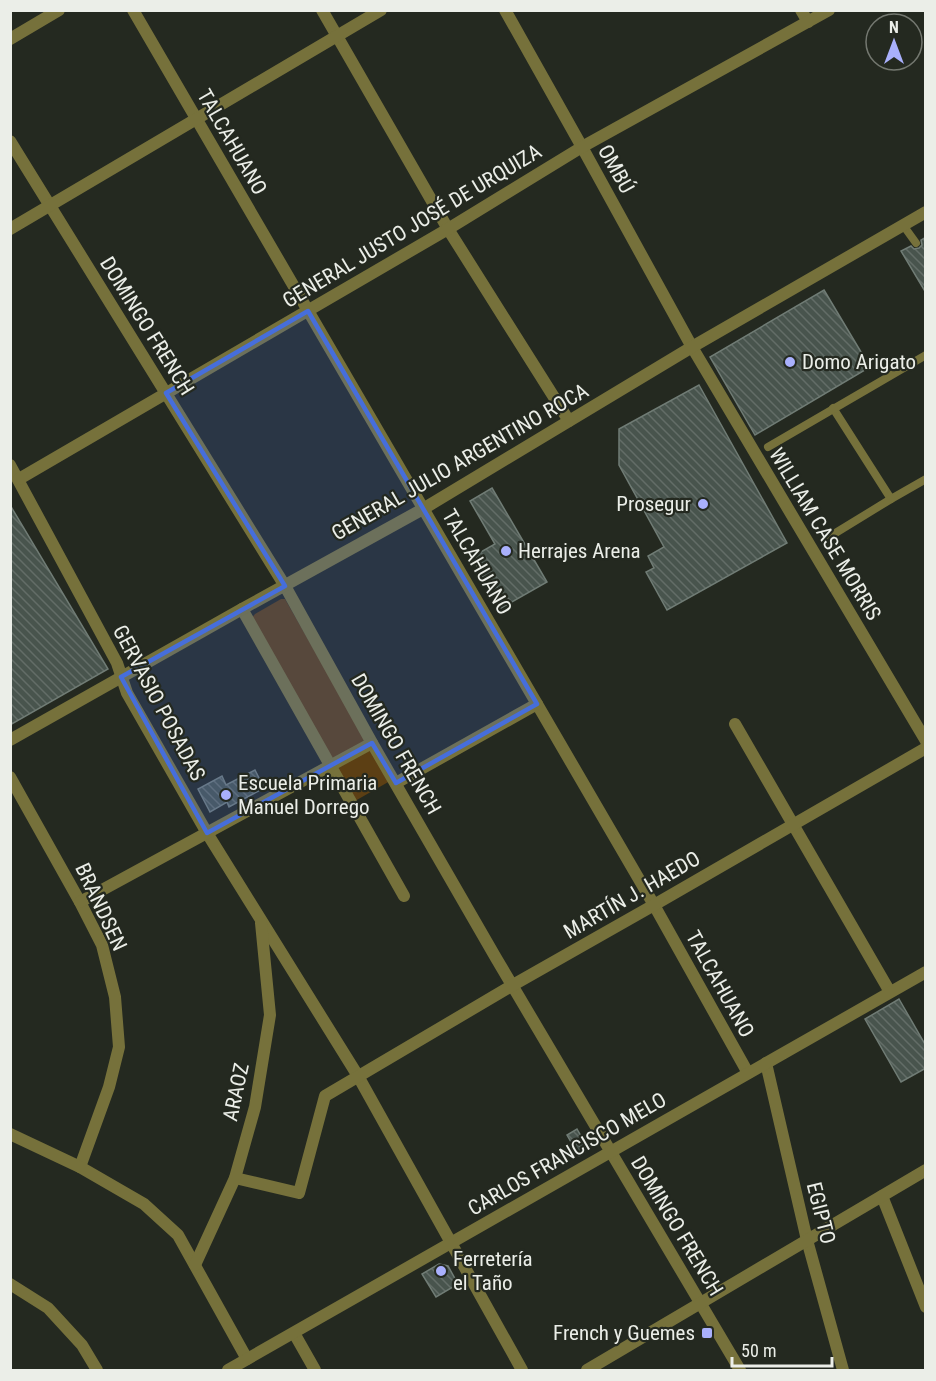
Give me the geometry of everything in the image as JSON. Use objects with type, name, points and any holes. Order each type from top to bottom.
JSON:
[{"type":"street","points":[[10,39],[59,10]]},
{"type":"street","name":"TALCAHUANO","points":[[133,10],[654,905],[748,1073]]},
{"type":"street","points":[[322,10],[448,229],[569,421]]},
{"type":"street","points":[[10,229],[381,10]]},
{"type":"street","name":"OMBÚ","points":[[505,10],[692,347]]},
{"type":"street","points":[[801,10],[808,22]]},
{"type":"street","name":"GENERAL JUSTO JOSÉ DE URQUIZA","points":[[19,479],[308,312],[582,147],[829,10]]},
{"type":"street","name":"DOMINGO FRENCH","points":[[10,141],[285,586],[372,743],[740,1371]]},
{"type":"street","name":"GENERAL JULIO ARGENTINO ROCA","points":[[10,740],[423,509],[692,347],[926,212]]},
{"type":"street","name":"WILLIAM CASE MORRIS","points":[[692,347],[926,741]]},
{"type":"street","name":"GERVASIO POSADAS","points":[[10,465],[117,663],[127,693],[207,833],[358,1076],[522,1371]]},
{"type":"street","points":[[242,609],[404,896]]},
{"type":"street","points":[[396,783],[537,704]]},
{"type":"street","points":[[735,724],[890,992]]},
{"type":"street","points":[[80,902],[372,743]]},
{"type":"street","name":"MARTÍN J. HAEDO","points":[[358,1076],[926,748]]},
{"type":"street","name":"BRANDSEN","points":[[10,777],[102,945],[115,997],[119,1047],[109,1087],[80,1167]]},
{"type":"street","name":"ARAOZ","points":[[195,1265],[235,1178],[255,1107],[270,1016],[261,919]]},
{"type":"street","name":"CARLOS FRANCISCO MELO","points":[[228,1371],[926,972]]},
{"type":"street","name":"EGIPTO","points":[[766,1063],[807,1240],[843,1371]]},
{"type":"street","points":[[235,1178],[299,1193],[325,1096],[358,1076]]},
{"type":"street","points":[[10,1134],[80,1167],[144,1204],[178,1235],[247,1359]]},
{"type":"street","points":[[587,1371],[926,1170]]},
{"type":"street","points":[[882,1196],[926,1307]]},
{"type":"street","points":[[10,1284],[48,1308],[82,1345],[97,1371]]},
{"type":"street","points":[[294,1333],[315,1371]]},
{"type":"lane","points":[[903,225],[916,243]]},
{"type":"lane","points":[[768,447],[926,355]]},
{"type":"lane","points":[[833,408],[891,499]]},
{"type":"lane","points":[[824,540],[926,479]]},
{"type":"highlighted area","points":[[308,311],[537,704],[396,783],[372,743],[207,833],[121,677],[285,586],[166,393]]},
{"type":"shaded area","points":[[285,599],[365,739],[364,743],[335,759],[330,756],[251,619],[255,614]]},
{"type":"shaded area","points":[[368,750],[372,751],[390,781],[355,801],[339,771],[339,766]]},
{"type":"building","points":[[926,237],[926,293],[901,251],[911,246],[914,249],[919,248],[922,245],[921,240]]},
{"type":"building","name":"Domo Arigato","points":[[824,290],[870,367],[755,435],[710,357]]},
{"type":"building","name":"Prosegur","points":[[699,385],[787,543],[667,610],[646,572],[654,568],[648,556],[664,547],[619,465],[619,429]]},
{"type":"building","name":"Herrajes Arena","points":[[492,488],[547,582],[501,608],[472,557],[495,544],[470,501]]},
{"type":"building","points":[[10,505],[108,669],[10,725]]},
{"type":"building","name":"Escuela Primaria Manuel Dorrego","points":[[255,770],[264,788],[229,807],[227,802],[210,812],[198,789],[222,776],[226,785]]},
{"type":"building","points":[[899,999],[926,1046],[926,1068],[901,1082],[865,1019]]},
{"type":"building","points":[[577,1129],[586,1145],[585,1152],[579,1156],[567,1135]]},
{"type":"building","points":[[439,1264],[448,1266],[458,1284],[436,1297],[422,1274]]},
{"type":"place","name":"Domo Arigato","points":[[790,362]]},
{"type":"place","name":"Prosegur","points":[[703,504]]},
{"type":"place","name":"Herrajes Arena","points":[[506,551]]},
{"type":"place","name":"Escuela Primaria Manuel Dorrego","points":[[226,795]]},
{"type":"place","name":"Ferretería el Taño","points":[[441,1271]]},
{"type":"place","name":"French y Guemes","points":[[707,1333]]}]
